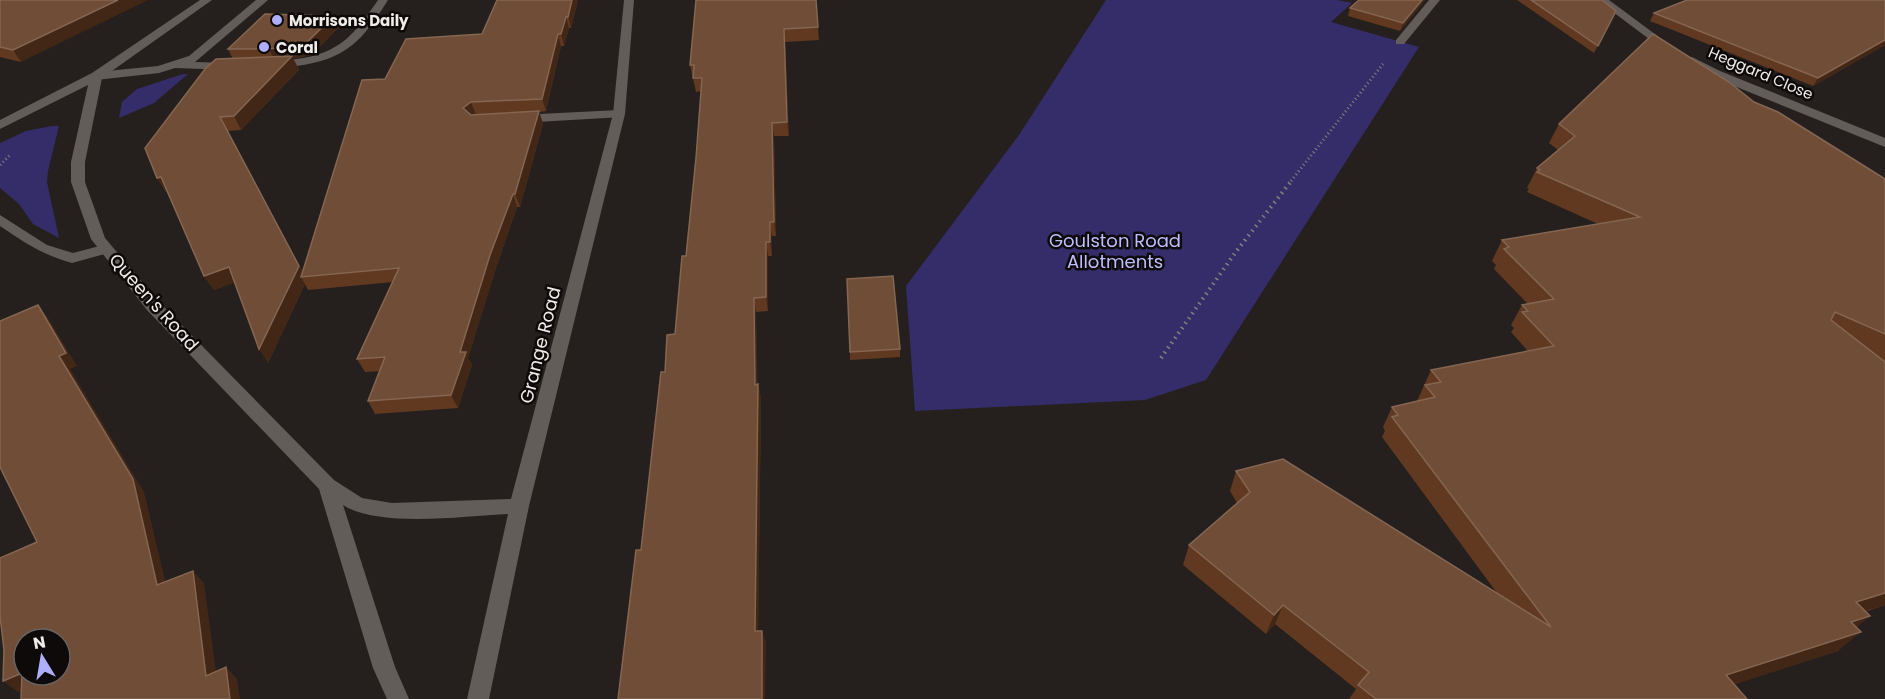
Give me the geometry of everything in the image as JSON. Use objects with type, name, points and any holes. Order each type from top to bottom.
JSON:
[{"type":"street","points":[[0,124],[96,76],[207,0]]},
{"type":"street","points":[[178,65],[204,51],[263,0]]},
{"type":"street","points":[[264,64],[308,62],[348,47],[383,0]]},
{"type":"street","name":"Grange Road","points":[[477,699],[519,506],[619,114],[629,0]]},
{"type":"street","points":[[1400,42],[1435,0]]},
{"type":"street","name":"Heggard Close","points":[[1602,0],[1662,45],[1724,84],[1885,142]]},
{"type":"street","points":[[96,76],[178,65],[241,66]]},
{"type":"street","name":"Queen's Road","points":[[96,76],[78,162],[78,182],[98,239],[153,306],[327,485],[358,505],[392,511],[519,506]]},
{"type":"street","points":[[509,119],[619,114]]},
{"type":"street","points":[[0,219],[42,248],[72,258],[107,249]]},
{"type":"street","name":"Queen's Road","points":[[327,485],[384,668],[398,699]]},
{"type":"path","points":[[1161,358],[1235,252],[1400,42]]},
{"type":"green space","name":"Goulston Road Allotments","points":[[1106,0],[1337,0],[1352,3],[1331,22],[1419,47],[1206,380],[1145,400],[915,411],[906,286],[1019,135]]},
{"type":"green space","points":[[188,74],[154,103],[119,118],[122,102],[137,89]]},
{"type":"green space","points":[[59,126],[47,182],[59,238],[33,224],[19,204],[0,188],[0,143],[26,131]]},
{"type":"building","points":[[0,0],[118,0],[13,50],[0,47]]},
{"type":"building","points":[[497,0],[572,0],[561,34],[558,34],[542,99],[471,102],[463,108],[471,115],[539,111],[515,194],[513,194],[490,255],[460,352],[466,352],[451,395],[368,401],[385,357],[357,359],[399,268],[301,277],[362,80],[385,79],[406,39],[482,34]]},
{"type":"building","points":[[696,0],[816,0],[818,27],[784,29],[787,122],[772,123],[774,222],[770,222],[770,242],[766,242],[766,297],[754,298],[755,385],[758,384],[755,631],[762,631],[762,699],[618,699],[636,550],[641,550],[661,372],[665,372],[667,335],[675,334],[682,256],[686,256],[702,78],[693,78],[694,65],[690,65]]},
{"type":"building","points":[[1359,0],[1422,0],[1403,23],[1350,8]]},
{"type":"building","points":[[1531,0],[1602,0],[1616,11],[1598,46]]},
{"type":"building","points":[[1687,0],[1885,0],[1885,40],[1818,78],[1654,13]]},
{"type":"building","points":[[265,14],[334,16],[306,43],[269,49],[228,49]]},
{"type":"building","points":[[1653,34],[1729,82],[1754,102],[1778,112],[1885,179],[1885,334],[1835,312],[1831,320],[1885,362],[1885,593],[1856,602],[1870,616],[1851,622],[1861,632],[1726,675],[1747,699],[1376,699],[1358,685],[1369,672],[1283,605],[1274,615],[1189,545],[1250,492],[1236,471],[1283,459],[1551,627],[1392,417],[1398,415],[1392,407],[1435,397],[1425,385],[1441,382],[1431,370],[1554,346],[1522,312],[1528,311],[1522,305],[1554,299],[1504,249],[1509,247],[1502,240],[1640,217],[1537,172],[1540,170],[1537,168],[1575,136],[1559,124]]},
{"type":"building","points":[[292,56],[234,116],[220,117],[299,266],[259,349],[229,267],[204,276],[161,177],[157,178],[145,148],[205,69],[216,59]]},
{"type":"building","points":[[893,276],[900,349],[850,352],[847,279]]},
{"type":"building","points":[[38,305],[66,353],[59,356],[133,479],[157,585],[193,571],[206,676],[226,667],[230,699],[21,699],[21,687],[72,687],[72,627],[12,627],[12,677],[3,681],[0,558],[37,542],[0,467],[0,321]]},
{"type":"place","name":"Morrisons Daily","points":[[277,20]]},
{"type":"place","name":"Coral","points":[[264,47]]}]
